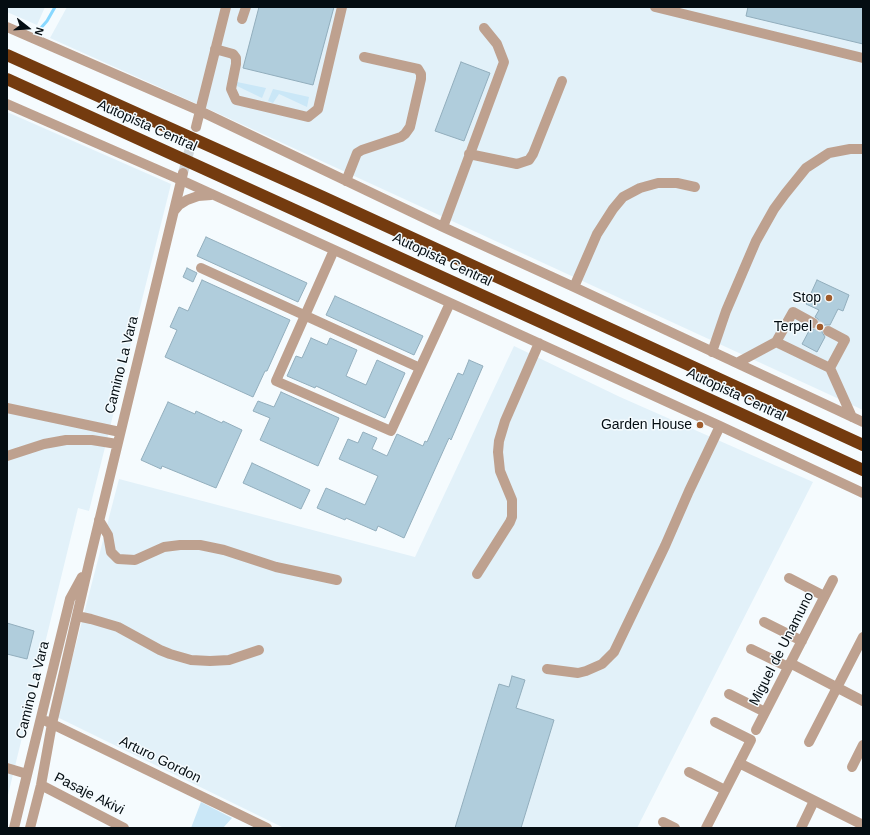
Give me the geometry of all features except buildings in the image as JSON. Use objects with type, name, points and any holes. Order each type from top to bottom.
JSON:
[{"type":"highway","name":"Autopista Central","points":[[7,55],[409,236],[863,445]]},
{"type":"highway","name":"Autopista Central","points":[[7,79],[584,341],[863,470]]},
{"type":"street","points":[[196,127],[226,7]]},
{"type":"street","points":[[242,20],[246,7]]},
{"type":"street","points":[[215,49],[233,54],[236,58],[231,89],[236,100],[308,117],[318,109],[342,7]]},
{"type":"street","points":[[655,7],[863,58]]},
{"type":"street","points":[[7,27],[200,111],[443,227],[863,422]]},
{"type":"street","points":[[443,227],[469,154],[498,82],[504,62],[497,44],[484,28]]},
{"type":"street","points":[[346,181],[357,153],[362,150],[401,138],[408,130],[421,79],[421,74],[418,69],[364,57]]},
{"type":"street","points":[[469,154],[516,164],[529,160],[533,154],[562,81]]},
{"type":"street","points":[[7,104],[182,177],[213,194],[863,493]]},
{"type":"street","points":[[712,352],[726,311],[756,241],[784,194],[806,168],[829,153],[863,149]]},
{"type":"street","name":"Camino La Vara","points":[[30,828],[41,785],[52,724],[99,520],[182,177]]},
{"type":"street","points":[[574,287],[597,234],[623,197],[640,188],[658,183],[677,183],[695,187]]},
{"type":"street","points":[[173,212],[179,205],[187,200],[198,196],[213,194]]},
{"type":"street","points":[[334,250],[276,381],[391,431],[450,303]]},
{"type":"street","points":[[201,268],[420,368]]},
{"type":"street","points":[[737,363],[776,342],[793,312],[813,323]]},
{"type":"street","points":[[828,331],[845,340],[830,368]]},
{"type":"street","points":[[776,342],[830,368],[852,417]]},
{"type":"street","points":[[478,574],[512,517],[512,500],[500,471],[498,457],[499,441],[505,422],[539,343]]},
{"type":"street","points":[[7,408],[120,432]]},
{"type":"street","points":[[547,669],[578,673],[586,671],[602,664],[614,652],[662,553],[689,490],[720,426]]},
{"type":"street","points":[[7,456],[44,444],[66,440],[92,440],[117,444]]},
{"type":"street","points":[[99,520],[108,535],[111,552],[118,559],[135,560],[164,547],[180,545],[200,546],[224,550],[276,567],[337,580]]},
{"type":"street","name":"Camino La Vara","points":[[14,828],[70,599],[89,563]]},
{"type":"street","points":[[789,578],[824,596]]},
{"type":"street","name":"Miguel de Unamuno","points":[[756,730],[833,580]]},
{"type":"street","points":[[77,616],[98,620],[118,628],[160,650],[190,660],[210,662],[225,660],[259,650]]},
{"type":"street","points":[[764,622],[802,641]]},
{"type":"street","points":[[809,742],[863,637]]},
{"type":"street","points":[[751,649],[863,700]]},
{"type":"street","points":[[729,694],[765,712]]},
{"type":"street","name":"Arturo Gordon","points":[[40,718],[267,828]]},
{"type":"street","points":[[706,828],[751,740],[716,722]]},
{"type":"street","points":[[852,766],[863,745]]},
{"type":"street","points":[[739,763],[863,825]]},
{"type":"street","points":[[7,768],[27,774]]},
{"type":"street","points":[[689,772],[725,790]]},
{"type":"street","name":"Pasaje Akivi","points":[[41,785],[124,828]]},
{"type":"street","points":[[801,828],[814,801]]},
{"type":"street","points":[[663,822],[675,828]]},
{"type":"shaded area","points":[[7,7],[45,7],[37,25],[7,12]]},
{"type":"shaded area","points":[[67,7],[863,7],[863,410],[215,112],[50,38]]},
{"type":"shaded area","points":[[237,82],[266,88],[262,98],[237,86]]},
{"type":"shaded area","points":[[273,89],[309,97],[307,107],[279,94],[273,103],[268,101]]},
{"type":"shaded area","points":[[7,112],[171,184],[89,511],[78,508],[7,799]]},
{"type":"shaded area","points":[[514,346],[620,397],[813,482],[637,828],[284,828],[57,717],[119,479],[415,557]]},
{"type":"shaded area","points":[[201,802],[232,818],[223,828],[191,828]]},
{"type":"waterway","points":[[40,29],[47,21],[55,7]]},
{"type":"tunnel","points":[[183,173],[196,127]]},
{"type":"tunnel","points":[[813,323],[828,331]]},
{"type":"place","name":"Stop","points":[[829,298]]},
{"type":"place","name":"Terpel","points":[[820,327]]},
{"type":"place","name":"Garden House","points":[[700,425]]}]
